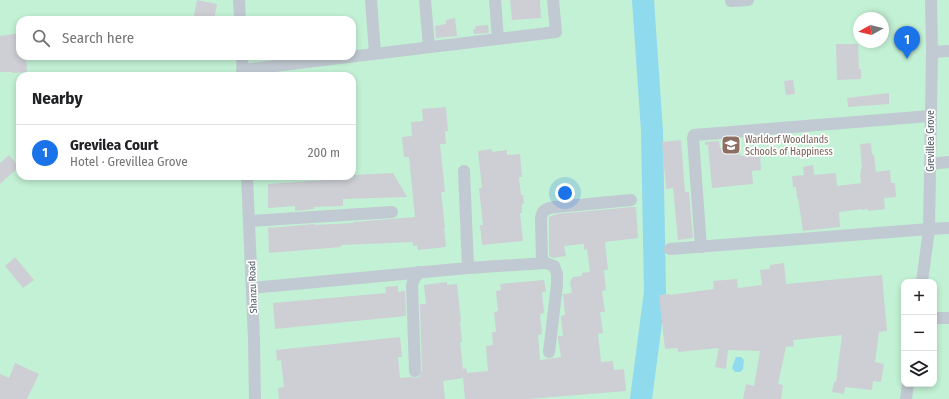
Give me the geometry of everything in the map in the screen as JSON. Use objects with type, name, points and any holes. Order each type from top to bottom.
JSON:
[{"type":"street","points":[[239,0],[240,16]]},
{"type":"street","points":[[371,0],[375,54]]},
{"type":"street","points":[[425,0],[429,47]]},
{"type":"street","points":[[495,0],[498,39]]},
{"type":"street","points":[[356,57],[556,32],[553,0]]},
{"type":"street","points":[[730,1],[748,0]]},
{"type":"street","name":"Grevillea Grove","points":[[922,279],[929,229],[932,52],[931,0]]},
{"type":"street","points":[[932,52],[949,51]]},
{"type":"street","points":[[242,60],[243,72]]},
{"type":"street","points":[[250,72],[333,60]]},
{"type":"street","points":[[701,247],[692,138],[694,135],[930,116]]},
{"type":"street","points":[[930,164],[949,162]]},
{"type":"street","points":[[464,171],[468,268]]},
{"type":"street","name":"Shanzu Road","points":[[247,180],[255,399]]},
{"type":"street","points":[[542,263],[541,218],[543,211],[556,207],[631,200]]},
{"type":"street","points":[[249,221],[392,212]]},
{"type":"street","points":[[670,249],[949,228]]},
{"type":"street","points":[[252,288],[419,272],[542,263],[554,266],[557,274],[549,352]]},
{"type":"street","points":[[414,371],[412,285],[419,272]]},
{"type":"street","points":[[937,318],[949,318]]},
{"type":"street","points":[[906,399],[908,387]]},
{"type":"green space","points":[[0,0],[949,0],[949,399],[0,399]]},
{"type":"water","points":[[736,357],[741,357],[744,360],[743,369],[740,372],[735,372],[732,368]]},
{"type":"building","points":[[197,0],[217,4],[215,16],[194,16]]},
{"type":"building","points":[[510,0],[540,0],[541,18],[512,20]]},
{"type":"building","points":[[455,18],[457,36],[436,38],[435,26],[446,24],[446,20]]},
{"type":"building","points":[[488,25],[489,33],[474,34],[473,29],[476,29],[475,26]]},
{"type":"building","points":[[16,34],[16,60],[26,60],[27,72],[0,72],[0,36]]},
{"type":"building","points":[[836,44],[853,44],[853,48],[858,48],[861,79],[837,80]]},
{"type":"building","points":[[793,80],[795,94],[786,95],[784,81]]},
{"type":"building","points":[[889,93],[889,104],[848,107],[847,98]]},
{"type":"building","points":[[446,107],[448,131],[445,131],[446,144],[440,144],[445,192],[441,192],[446,247],[418,250],[417,245],[413,246],[413,242],[341,245],[341,247],[269,253],[268,228],[315,224],[353,223],[415,217],[409,157],[404,157],[402,137],[412,136],[411,122],[423,121],[422,109]]},
{"type":"building","points":[[681,140],[685,192],[689,192],[693,238],[678,240],[673,188],[666,189],[662,142]]},
{"type":"building","points":[[719,141],[720,148],[739,146],[740,156],[760,155],[761,170],[752,171],[753,184],[712,188],[708,145],[705,145],[705,142]]},
{"type":"building","points":[[871,143],[876,172],[890,170],[891,183],[895,183],[896,197],[884,198],[885,209],[868,211],[868,209],[862,209],[839,212],[840,227],[803,231],[796,187],[793,187],[792,176],[804,175],[803,167],[813,165],[814,175],[836,173],[837,186],[861,183],[860,173],[862,168],[860,144]]},
{"type":"building","points":[[492,149],[492,152],[507,150],[507,155],[520,154],[522,177],[519,177],[521,195],[523,195],[524,204],[522,204],[522,213],[520,213],[523,241],[482,245],[480,225],[483,225],[479,188],[482,188],[478,151]]},
{"type":"building","points":[[9,155],[16,163],[16,170],[0,184],[0,163]]},
{"type":"building","points":[[393,173],[407,197],[343,199],[343,206],[314,207],[314,209],[295,211],[295,206],[268,208],[268,184],[325,180],[356,180],[356,175]]},
{"type":"building","points":[[636,207],[638,238],[605,242],[608,270],[604,270],[606,290],[602,291],[605,312],[600,312],[603,333],[598,334],[601,362],[613,361],[614,370],[624,369],[626,391],[528,399],[465,399],[463,378],[443,381],[445,399],[279,399],[278,388],[284,387],[281,360],[277,361],[276,350],[400,337],[402,357],[398,357],[400,378],[419,377],[422,371],[420,304],[426,304],[424,285],[447,282],[447,285],[457,284],[461,321],[462,342],[460,342],[463,369],[466,368],[467,373],[488,371],[486,346],[493,345],[492,332],[496,332],[494,312],[498,311],[496,291],[501,290],[500,284],[544,280],[546,292],[542,292],[544,313],[540,314],[542,334],[538,335],[540,360],[561,357],[558,336],[563,336],[561,316],[565,315],[563,294],[572,293],[570,282],[573,277],[582,276],[582,273],[590,272],[587,249],[584,250],[584,244],[564,246],[566,256],[553,258],[549,256],[549,217],[557,214]]},
{"type":"building","points":[[15,257],[34,280],[23,288],[5,266]]},
{"type":"building","points":[[784,263],[786,284],[882,275],[887,331],[879,332],[875,362],[884,364],[881,382],[873,381],[872,390],[845,387],[844,394],[832,392],[834,382],[836,382],[842,335],[793,340],[794,346],[786,347],[778,384],[783,385],[781,399],[743,399],[746,384],[754,386],[760,351],[728,350],[726,369],[715,367],[719,348],[678,352],[678,348],[665,349],[659,295],[714,289],[713,281],[737,279],[738,288],[762,285],[760,270],[770,269],[770,265]]},
{"type":"building","points":[[398,286],[398,292],[405,291],[406,316],[275,329],[273,303],[386,293],[385,287]]},
{"type":"building","points":[[15,363],[39,374],[27,399],[0,399],[0,374],[9,378]]},
{"type":"waterway","points":[[641,399],[655,292],[652,131],[643,0]]},
{"type":"place","name":"Grevilea Court","points":[[907,59]]},
{"type":"place","name":"Warldorf Woodlands Schools of Happiness","points":[[731,145]]}]
